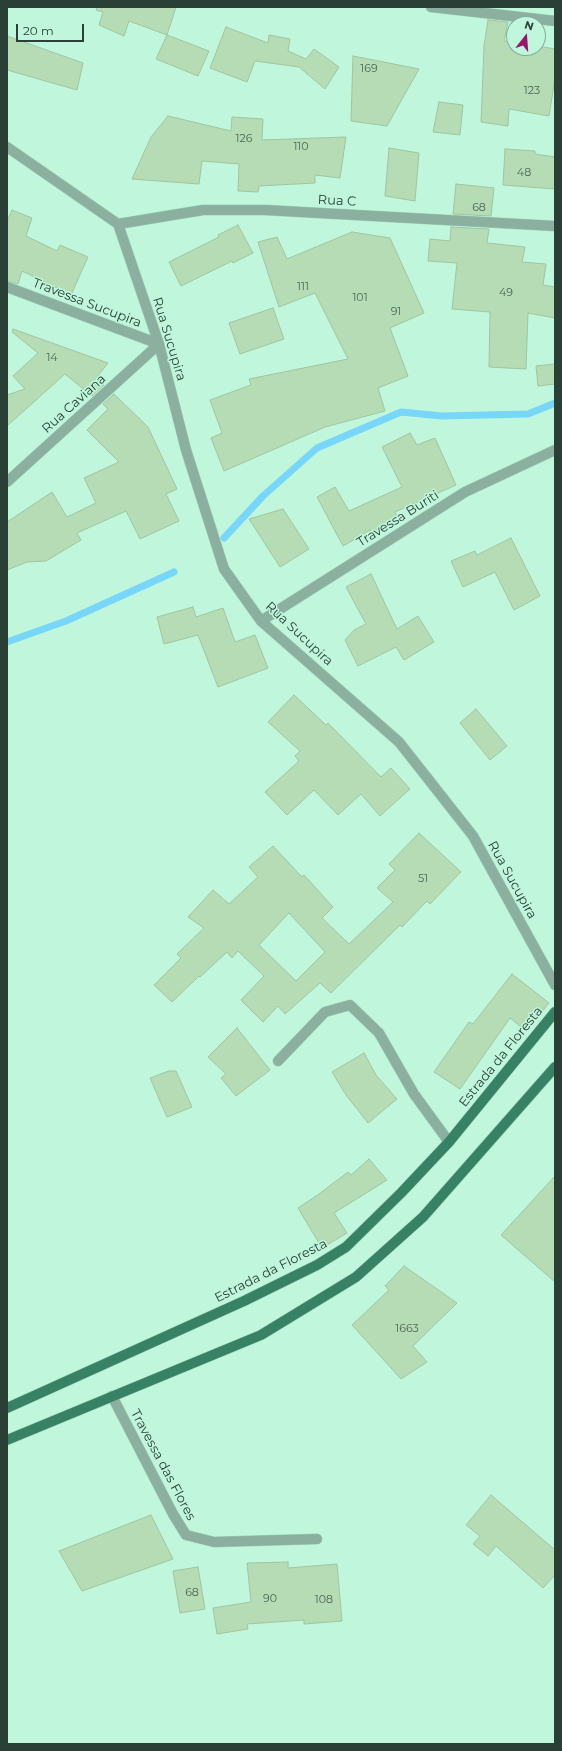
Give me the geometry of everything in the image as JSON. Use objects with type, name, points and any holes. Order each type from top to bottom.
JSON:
[{"type":"main road","name":"Estrada da Floresta","points":[[7,1408],[244,1301],[317,1265],[346,1247],[449,1142],[555,1012]]},
{"type":"main road","points":[[7,1440],[261,1334],[356,1277],[423,1217],[555,1067]]},
{"type":"street","points":[[431,7],[555,21]]},
{"type":"street","points":[[7,147],[118,224]]},
{"type":"street","name":"Rua C","points":[[118,224],[203,210],[265,210],[555,226]]},
{"type":"street","name":"Rua Sucupira","points":[[118,224],[158,344],[186,450],[224,569],[261,621],[399,742],[473,836],[555,985]]},
{"type":"street","name":"Travessa Sucupira","points":[[7,287],[158,344]]},
{"type":"street","name":"Rua Caviana","points":[[7,482],[158,344]]},
{"type":"street","name":"Travessa Buriti","points":[[261,621],[465,492],[555,450]]},
{"type":"street","points":[[278,1061],[325,1012],[350,1005],[379,1033],[414,1094],[449,1142]]},
{"type":"street","name":"Travessa das Flores","points":[[112,1396],[173,1514],[186,1535],[214,1542],[317,1539]]},
{"type":"building","points":[[97,7],[176,7],[167,35],[129,21],[124,36],[99,25],[103,12],[96,10]]},
{"type":"building","points":[[488,20],[506,22],[504,41],[506,41],[506,56],[546,56],[546,47],[555,49],[555,78],[549,116],[509,109],[508,126],[481,122],[484,46]]},
{"type":"building","points":[[226,27],[268,43],[269,35],[290,39],[288,51],[306,59],[314,49],[339,67],[325,89],[299,67],[255,61],[247,82],[210,68]]},
{"type":"building","points":[[167,35],[209,51],[198,76],[156,59]]},
{"type":"building","points":[[7,36],[83,63],[77,90],[7,70]]},
{"type":"building","points":[[353,56],[419,69],[387,126],[351,121]]},
{"type":"building","points":[[439,102],[463,105],[460,135],[433,132]]},
{"type":"building","points":[[168,116],[231,131],[232,117],[263,119],[262,140],[346,137],[340,178],[315,175],[315,183],[259,186],[258,192],[238,191],[239,164],[202,161],[199,184],[132,179],[151,137]]},
{"type":"building","points":[[389,148],[419,153],[415,201],[385,196]]},
{"type":"building","points":[[505,149],[535,151],[535,154],[555,157],[555,189],[503,185]]},
{"type":"building","points":[[456,184],[494,188],[491,216],[453,214]]},
{"type":"building","points":[[12,210],[32,218],[26,236],[57,251],[60,245],[88,257],[71,295],[22,271],[18,284],[7,281],[7,221]]},
{"type":"building","points":[[238,225],[253,253],[233,263],[232,261],[181,286],[169,262],[219,237],[218,235]]},
{"type":"building","points":[[451,227],[489,229],[487,243],[525,247],[522,262],[546,264],[543,285],[555,287],[555,318],[528,313],[526,369],[489,367],[490,312],[452,309],[457,263],[428,261],[430,239],[450,241]]},
{"type":"building","points":[[352,232],[390,238],[424,313],[390,328],[408,376],[378,388],[385,411],[325,427],[224,471],[211,438],[222,433],[210,400],[251,385],[249,379],[348,359],[315,293],[279,307],[258,242],[277,237],[287,259]]},
{"type":"building","points":[[273,308],[284,339],[240,354],[229,323]]},
{"type":"building","points":[[13,329],[108,363],[97,377],[104,385],[92,396],[65,374],[7,426],[7,395],[25,389],[13,376],[38,353],[12,332]]},
{"type":"building","points":[[555,364],[555,384],[538,386],[536,366]]},
{"type":"building","points":[[114,394],[148,427],[177,489],[166,494],[179,521],[140,539],[126,511],[77,533],[81,540],[46,561],[27,562],[7,570],[7,522],[52,492],[67,517],[96,503],[84,478],[119,462],[87,430],[108,409],[103,404]]},
{"type":"building","points":[[410,433],[417,445],[435,438],[456,485],[395,512],[399,521],[372,533],[370,530],[343,546],[317,497],[335,487],[349,511],[402,487],[382,447]]},
{"type":"building","points":[[283,509],[309,549],[280,567],[249,519]]},
{"type":"building","points":[[511,538],[540,596],[514,610],[495,572],[463,587],[451,561],[475,551],[477,555]]},
{"type":"building","points":[[371,574],[397,629],[418,616],[434,642],[404,660],[396,647],[358,666],[345,640],[354,630],[366,624],[346,587]]},
{"type":"building","points":[[193,607],[196,617],[223,608],[235,642],[255,635],[268,668],[218,687],[198,635],[164,644],[157,617]]},
{"type":"building","points":[[294,695],[326,725],[328,723],[381,777],[391,768],[410,789],[380,816],[361,794],[338,815],[314,790],[287,815],[265,792],[299,761],[295,756],[300,751],[268,722]]},
{"type":"building","points":[[476,709],[507,746],[490,760],[460,723]]},
{"type":"building","points":[[419,833],[461,872],[430,904],[427,901],[402,927],[400,925],[331,993],[320,983],[285,1014],[278,1006],[263,1022],[241,1000],[264,976],[238,951],[232,958],[227,952],[172,1002],[154,985],[181,958],[177,954],[204,928],[188,917],[213,890],[229,904],[258,877],[249,867],[273,846],[302,877],[304,875],[333,907],[322,918],[349,944],[393,902],[377,888],[395,870],[389,864]],"holes":[[[289,913],[325,952],[296,981],[259,945]]]},
{"type":"building","points":[[512,974],[549,1003],[526,1031],[510,1018],[460,1089],[434,1072],[469,1022],[473,1024]]},
{"type":"building","points":[[237,1028],[270,1070],[236,1096],[221,1078],[226,1074],[208,1057]]},
{"type":"building","points":[[364,1053],[376,1075],[397,1099],[368,1123],[346,1095],[332,1072]]},
{"type":"building","points":[[169,1071],[176,1071],[192,1107],[167,1117],[150,1078]]},
{"type":"building","points":[[369,1159],[387,1180],[334,1213],[347,1233],[322,1248],[298,1208],[348,1172],[351,1175]]},
{"type":"building","points":[[555,1176],[555,1282],[501,1235]]},
{"type":"building","points":[[404,1266],[457,1303],[413,1346],[427,1362],[401,1379],[352,1325],[389,1290],[385,1286]]},
{"type":"building","points":[[491,1495],[555,1550],[555,1575],[543,1588],[496,1546],[488,1556],[473,1544],[480,1536],[466,1525]]},
{"type":"building","points":[[151,1515],[173,1559],[82,1591],[59,1551]]},
{"type":"building","points":[[288,1562],[288,1568],[337,1564],[342,1621],[304,1624],[304,1620],[247,1624],[248,1629],[217,1634],[213,1608],[251,1602],[247,1563]]},
{"type":"building","points":[[198,1567],[205,1609],[180,1613],[173,1571]]},
{"type":"waterway","points":[[224,538],[263,496],[317,448],[401,412],[442,416],[528,414],[555,403]]},
{"type":"waterway","points":[[7,642],[66,621],[174,572]]}]
